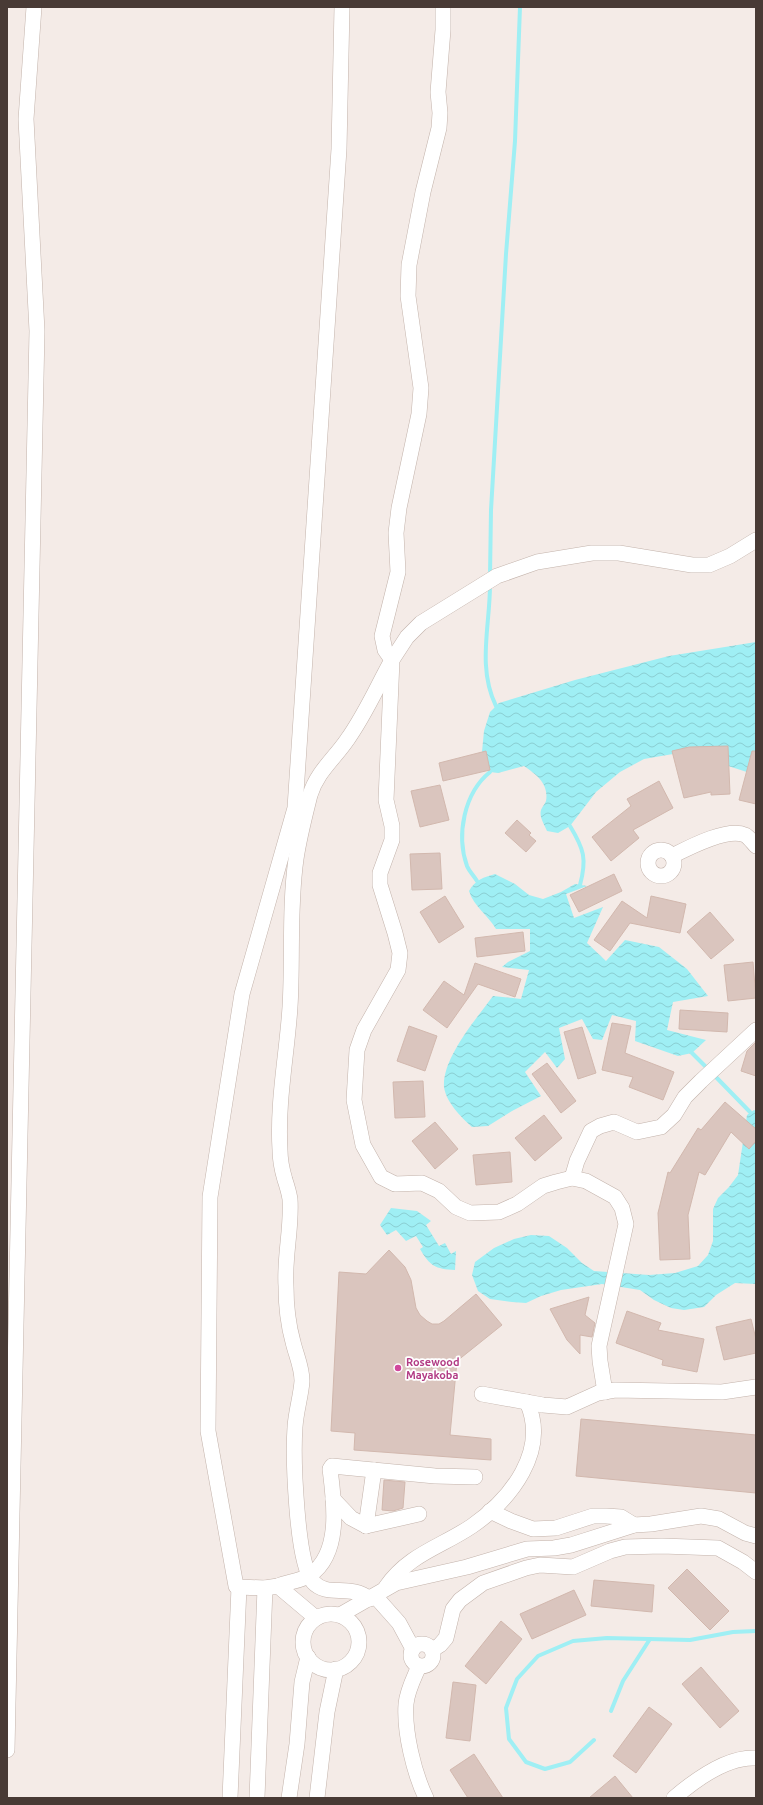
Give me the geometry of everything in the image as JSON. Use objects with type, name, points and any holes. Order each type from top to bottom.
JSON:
[{"type":"lane","points":[[7,1750],[37,331],[26,119],[34,7]]},
{"type":"lane","points":[[230,1798],[239,1587],[236,1586],[208,1430],[210,1197],[242,994],[295,808],[339,149],[342,7]]},
{"type":"lane","points":[[443,7],[443,30],[438,92],[440,113],[439,128],[423,192],[409,264],[408,296],[421,388],[419,414],[399,508],[396,533],[398,572],[382,636],[384,650],[392,660],[386,800],[392,826],[392,840],[380,873],[380,885],[396,934],[400,952],[398,970],[364,1030],[357,1050],[354,1100],[363,1145],[381,1177],[394,1184],[422,1183],[439,1192],[456,1207],[470,1213],[484,1214],[499,1212],[517,1204],[543,1186],[572,1178],[586,1181],[602,1188],[615,1197],[622,1208],[626,1224],[599,1346],[605,1392]]},
{"type":"lane","points":[[527,1402],[531,1411],[533,1428],[532,1450],[524,1472],[490,1511],[473,1525],[412,1560],[377,1594],[363,1594],[354,1591],[331,1591],[321,1588],[313,1582],[309,1575],[299,1528],[295,1491],[295,1424],[302,1381],[299,1359],[293,1344],[289,1321],[286,1285],[287,1249],[290,1224],[290,1196],[284,1176],[280,1149],[281,1096],[290,1008],[293,892],[296,858],[311,792],[320,772],[347,741],[407,636],[421,623],[497,576],[537,562],[566,556],[592,553],[627,554],[692,565],[709,564],[730,556],[756,540]]},
{"type":"lane","points":[[672,856],[706,840],[727,834],[744,835],[756,846]]},
{"type":"lane","points":[[572,1178],[580,1155],[591,1131],[600,1126],[614,1122],[637,1132],[661,1127],[674,1115],[685,1098],[704,1078],[756,1030]]},
{"type":"lane","points":[[482,1394],[527,1402],[567,1406],[598,1393],[615,1390],[722,1392],[756,1387]]},
{"type":"lane","points":[[239,1587],[271,1587],[309,1575],[320,1565],[329,1550],[332,1530],[333,1499],[330,1469],[332,1466],[435,1476],[475,1477]]},
{"type":"lane","points":[[366,1526],[374,1470]]},
{"type":"lane","points":[[333,1499],[351,1518],[366,1526],[420,1514]]},
{"type":"lane","points":[[490,1511],[533,1529],[556,1528],[593,1516],[621,1517],[634,1525]]},
{"type":"lane","points":[[340,1615],[354,1626],[358,1635],[359,1644],[357,1653],[352,1661],[344,1666],[336,1669],[320,1667],[308,1657],[304,1649],[303,1640],[309,1624],[316,1618],[323,1615],[340,1615],[377,1594],[415,1578],[467,1567],[528,1549],[554,1548],[571,1545],[634,1525],[651,1524],[701,1516],[719,1519],[745,1533],[756,1536]]},
{"type":"lane","points":[[432,1650],[440,1645],[446,1638],[453,1609],[460,1600],[483,1583],[526,1568],[540,1565],[573,1567],[610,1551],[625,1547],[662,1546],[718,1548],[737,1558],[756,1572]]},
{"type":"lane","points":[[271,1587],[316,1618]]},
{"type":"lane","points":[[257,1798],[271,1587]]},
{"type":"lane","points":[[377,1594],[398,1623],[413,1649],[413,1662],[419,1666],[429,1664],[433,1657],[432,1650],[423,1644],[419,1644],[413,1649]]},
{"type":"lane","points":[[289,1798],[297,1744],[301,1690],[308,1657]]},
{"type":"lane","points":[[419,1666],[406,1703],[407,1725],[411,1751],[421,1788],[426,1798]]},
{"type":"lane","points":[[317,1798],[327,1712],[336,1669]]},
{"type":"lane","points":[[674,1798],[687,1786],[734,1760],[747,1757],[756,1758]]},
{"type":"water","points":[[756,642],[756,775],[716,762],[673,754],[644,759],[620,772],[596,792],[570,826],[558,833],[547,831],[542,820],[541,810],[546,801],[546,790],[541,780],[524,766],[498,773],[490,772],[481,762],[484,731],[490,712],[499,703],[575,680],[669,656]]},
{"type":"water","points":[[495,874],[515,884],[529,895],[543,899],[561,892],[575,884],[587,886],[566,894],[574,918],[603,907],[587,943],[606,961],[625,940],[659,947],[687,969],[708,996],[673,1002],[667,1030],[706,1040],[692,1053],[678,1056],[635,1041],[636,1021],[612,1015],[602,1040],[593,1039],[582,1019],[559,1028],[565,1059],[557,1068],[545,1052],[525,1072],[541,1096],[512,1111],[488,1126],[472,1127],[463,1119],[451,1104],[445,1093],[445,1076],[449,1064],[454,1051],[493,996],[521,999],[529,970],[502,967],[508,962],[530,951],[530,929],[496,929],[471,897],[469,891],[474,884],[487,876]]},
{"type":"water","points":[[754,1110],[756,1111],[756,1284],[735,1283],[716,1295],[704,1307],[684,1310],[671,1308],[654,1300],[640,1290],[602,1284],[561,1290],[541,1296],[526,1303],[490,1299],[478,1291],[472,1275],[475,1262],[494,1248],[514,1239],[531,1235],[549,1236],[567,1248],[582,1263],[594,1271],[649,1275],[675,1273],[698,1266],[708,1255],[713,1241],[713,1209],[718,1198],[738,1175],[747,1115]]},
{"type":"water","points":[[391,1208],[417,1211],[431,1221],[426,1225],[439,1246],[445,1243],[451,1254],[456,1251],[455,1270],[442,1269],[430,1263],[420,1249],[423,1247],[416,1236],[406,1241],[396,1230],[387,1235],[380,1225]]},
{"type":"building","points":[[728,746],[730,794],[711,795],[711,792],[684,798],[672,751],[689,747]]},
{"type":"building","points":[[486,751],[490,770],[443,781],[439,763]]},
{"type":"building","points":[[752,751],[756,751],[756,804],[739,800]]},
{"type":"building","points":[[659,781],[673,808],[633,830],[639,838],[611,861],[592,837],[631,806],[627,799]]},
{"type":"building","points":[[440,785],[449,820],[420,827],[411,791]]},
{"type":"building","points":[[517,820],[531,833],[529,835],[536,841],[526,852],[505,833]]},
{"type":"building","points":[[440,853],[442,889],[412,890],[410,854]]},
{"type":"building","points":[[614,874],[622,891],[579,912],[570,895]]},
{"type":"building","points":[[445,896],[464,927],[439,943],[420,912]]},
{"type":"building","points":[[651,896],[686,904],[680,933],[630,923],[610,951],[594,940],[622,901],[647,918]]},
{"type":"building","points":[[710,912],[734,940],[711,959],[687,932]]},
{"type":"building","points":[[523,932],[525,951],[477,957],[475,938]]},
{"type":"building","points":[[753,962],[756,998],[728,1001],[724,965]]},
{"type":"building","points":[[475,963],[521,979],[515,997],[478,984],[447,1028],[423,1010],[444,981],[464,995]]},
{"type":"building","points":[[680,1010],[728,1013],[727,1032],[679,1029]]},
{"type":"building","points":[[612,1023],[631,1026],[625,1053],[674,1072],[663,1100],[629,1087],[633,1077],[602,1070]]},
{"type":"building","points":[[409,1026],[437,1036],[425,1071],[397,1061]]},
{"type":"building","points":[[582,1027],[596,1073],[578,1079],[564,1032]]},
{"type":"building","points":[[756,1042],[756,1076],[741,1071],[747,1051]]},
{"type":"building","points":[[547,1063],[576,1101],[561,1113],[532,1074]]},
{"type":"building","points":[[423,1081],[425,1117],[395,1118],[393,1082]]},
{"type":"building","points":[[725,1102],[756,1129],[756,1141],[749,1149],[731,1132],[705,1175],[699,1172],[688,1215],[690,1259],[660,1260],[658,1213],[668,1172],[670,1173],[698,1128],[701,1130]]},
{"type":"building","points":[[544,1115],[562,1138],[535,1161],[515,1138]]},
{"type":"building","points":[[435,1122],[458,1149],[435,1169],[412,1141]]},
{"type":"building","points":[[510,1152],[512,1182],[476,1185],[473,1155]]},
{"type":"building","points":[[389,1250],[405,1267],[411,1280],[416,1308],[420,1315],[427,1321],[432,1324],[439,1324],[476,1294],[502,1325],[457,1361],[450,1435],[491,1439],[491,1460],[354,1450],[355,1433],[331,1431],[339,1272],[366,1274]]},
{"type":"building","points":[[589,1297],[585,1315],[595,1323],[592,1337],[580,1335],[580,1354],[567,1340],[550,1309]]},
{"type":"building","points":[[627,1311],[661,1323],[658,1330],[704,1339],[697,1372],[662,1365],[663,1360],[616,1343]]},
{"type":"building","points":[[751,1319],[756,1339],[756,1353],[724,1360],[716,1327]]},
{"type":"building","points":[[581,1419],[756,1435],[756,1493],[576,1476]]},
{"type":"building","points":[[384,1480],[405,1482],[403,1508],[393,1511],[382,1510]]},
{"type":"building","points":[[687,1569],[729,1611],[710,1630],[668,1588]]},
{"type":"building","points":[[594,1580],[654,1585],[652,1612],[591,1606]]},
{"type":"building","points":[[574,1590],[586,1615],[532,1639],[520,1614]]},
{"type":"building","points":[[501,1621],[522,1639],[486,1684],[465,1666]]},
{"type":"building","points":[[701,1667],[739,1711],[720,1728],[682,1684]]},
{"type":"building","points":[[453,1682],[476,1685],[470,1741],[446,1738]]},
{"type":"building","points":[[649,1707],[672,1724],[636,1773],[613,1756]]},
{"type":"building","points":[[474,1754],[503,1798],[468,1798],[450,1770]]},
{"type":"building","points":[[615,1776],[633,1798],[589,1798]]},
{"type":"waterway","points":[[490,576],[491,510],[506,254],[515,141],[520,7]]},
{"type":"waterway","points":[[490,585],[486,661],[490,691],[496,706]]},
{"type":"waterway","points":[[477,881],[467,866],[462,841],[463,828],[468,803],[481,781],[490,772]]},
{"type":"waterway","points":[[570,826],[583,854],[584,861],[580,885]]},
{"type":"waterway","points":[[692,1053],[708,1069]]},
{"type":"waterway","points":[[713,1074],[750,1112]]},
{"type":"waterway","points":[[594,1740],[570,1762],[545,1769],[526,1762],[509,1739],[506,1708],[517,1679],[538,1656],[573,1641],[607,1638],[690,1640],[733,1632],[756,1631]]},
{"type":"waterway","points":[[611,1711],[623,1681],[650,1639]]},
{"type":"place","name":"Rosewood Mayakoba","points":[[398,1368]]}]
